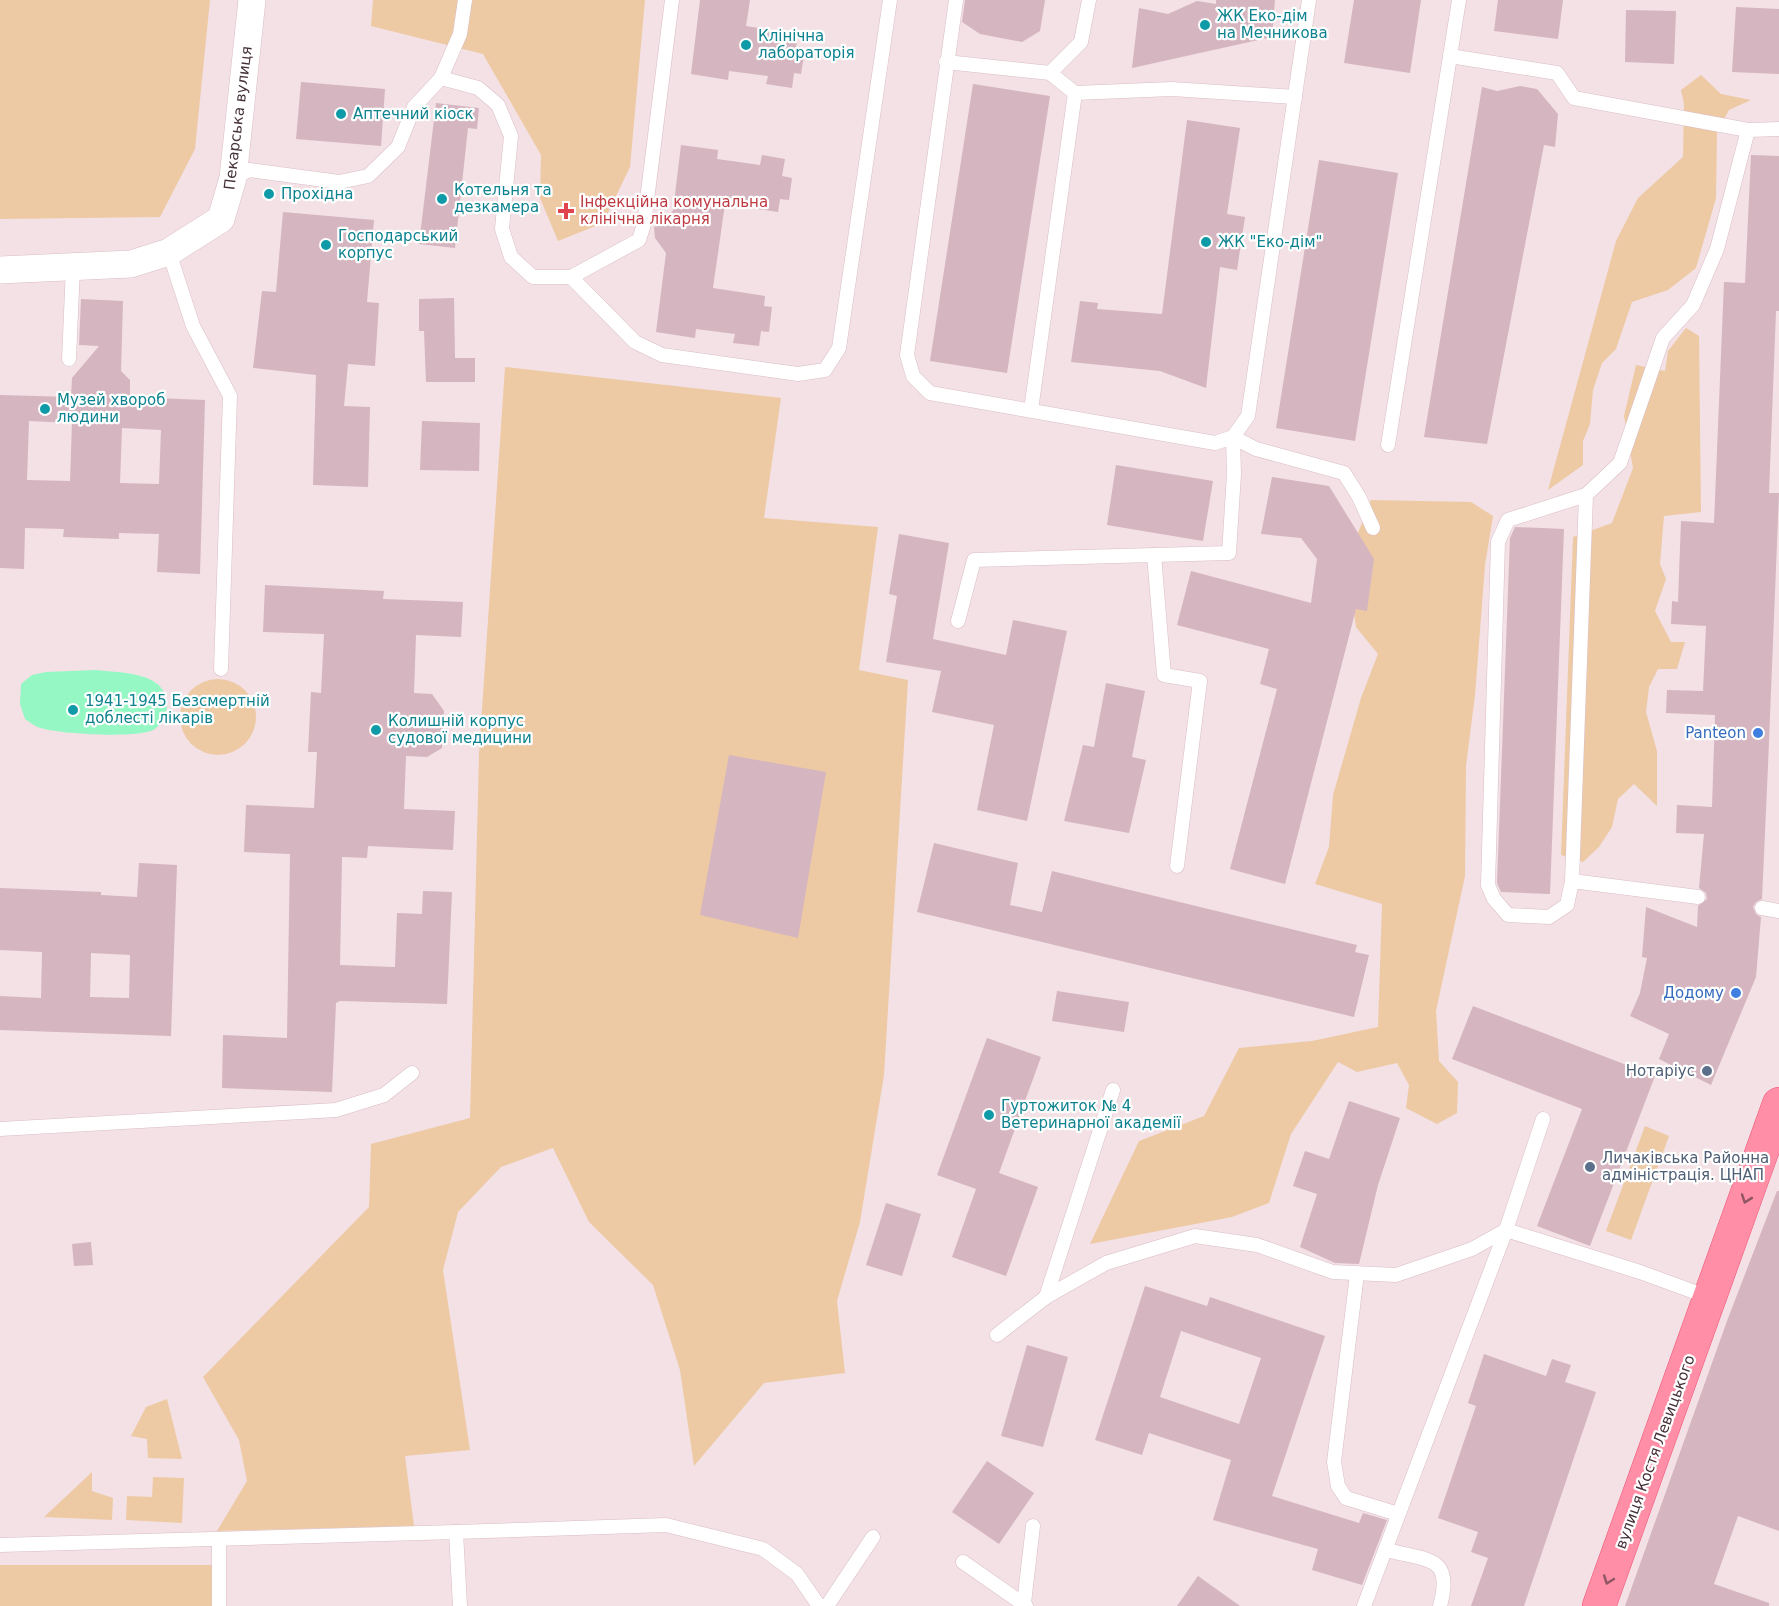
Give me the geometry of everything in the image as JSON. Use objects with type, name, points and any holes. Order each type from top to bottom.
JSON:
[{"type":"main road","name":"вулиця Костя Левицького","points":[[1599,1606],[1779,1104]]},
{"type":"street","name":"Пекарська вулиця","points":[[0,270],[131,264],[169,252],[220,219],[233,178],[252,0]]},
{"type":"lane","points":[[233,178],[249,170],[339,182],[368,176],[398,147],[414,107],[441,78],[460,34],[465,0]]},
{"type":"lane","points":[[441,78],[478,88],[498,105],[511,136],[502,229],[511,257],[533,277],[571,277],[639,240],[644,224],[672,0]]},
{"type":"lane","points":[[571,277],[636,342],[662,355],[798,374],[825,370],[840,348],[890,0]]},
{"type":"lane","points":[[956,0],[907,355],[913,375],[930,393],[1215,442],[1233,437],[1256,449],[1344,473],[1359,497],[1373,528]]},
{"type":"lane","points":[[1050,73],[1082,42],[1089,0]]},
{"type":"lane","points":[[958,621],[974,560],[1229,553],[1234,474],[1233,437],[1248,416],[1309,0]]},
{"type":"lane","points":[[1389,445],[1459,0]]},
{"type":"lane","points":[[1450,56],[1557,73],[1574,98],[1748,130],[1779,129]]},
{"type":"lane","points":[[946,62],[1050,73],[1075,93],[1172,89],[1295,97]]},
{"type":"lane","points":[[1031,410],[1075,93]]},
{"type":"lane","points":[[1586,495],[1572,880],[1567,905],[1550,917],[1508,915],[1494,899],[1488,885],[1498,542],[1508,520],[1586,495],[1620,463],[1663,338],[1693,305],[1717,249],[1748,130]]},
{"type":"lane","points":[[169,252],[193,326],[230,396],[221,669]]},
{"type":"lane","points":[[69,359],[73,267]]},
{"type":"lane","points":[[1154,555],[1164,675],[1200,681],[1178,866]]},
{"type":"lane","points":[[1572,880],[1698,897]]},
{"type":"lane","points":[[1762,908],[1779,911]]},
{"type":"lane","points":[[0,1129],[336,1110],[384,1095],[412,1073]]},
{"type":"lane","points":[[1046,1297],[1113,1090]]},
{"type":"lane","points":[[1364,1606],[1506,1230],[1542,1119]]},
{"type":"lane","points":[[997,1335],[1046,1297],[1106,1263],[1195,1236],[1257,1245],[1333,1272],[1396,1275],[1472,1249],[1506,1230],[1640,1272],[1711,1298]]},
{"type":"lane","points":[[1357,1274],[1334,1462],[1338,1486],[1346,1498],[1398,1514]]},
{"type":"lane","points":[[0,1545],[666,1525],[764,1550],[797,1574],[819,1606]]},
{"type":"lane","points":[[963,1562],[1025,1605],[1034,1526]]},
{"type":"lane","points":[[456,1532],[460,1606]]},
{"type":"lane","points":[[826,1606],[873,1537]]},
{"type":"lane","points":[[219,1539],[219,1606]]},
{"type":"lane","points":[[1387,1550],[1436,1563],[1444,1572],[1445,1586],[1440,1606]]},
{"type":"shaded area","points":[[0,0],[210,0],[195,149],[160,217],[0,219]]},
{"type":"shaded area","points":[[373,0],[645,0],[630,167],[603,223],[558,241],[540,198],[541,155],[483,54],[371,26]]},
{"type":"shaded area","points":[[1701,75],[1721,94],[1751,100],[1729,110],[1717,132],[1716,198],[1696,268],[1668,290],[1632,302],[1616,349],[1602,363],[1593,390],[1590,424],[1583,441],[1583,465],[1548,490],[1616,241],[1638,198],[1683,157],[1684,104],[1681,90]]},
{"type":"shaded area","points":[[1686,328],[1699,336],[1701,512],[1664,516],[1660,564],[1666,579],[1655,611],[1671,642],[1685,642],[1677,669],[1658,669],[1649,687],[1646,712],[1657,751],[1657,806],[1634,784],[1618,799],[1612,827],[1599,847],[1583,862],[1561,855],[1573,537],[1612,523],[1633,468],[1624,416],[1636,365],[1665,371],[1668,351]]},
{"type":"shaded area","points":[[505,367],[781,398],[764,518],[878,527],[859,670],[908,680],[884,1075],[860,1222],[837,1301],[845,1373],[764,1383],[694,1466],[680,1370],[653,1285],[589,1222],[553,1148],[501,1167],[458,1212],[443,1270],[470,1450],[405,1456],[414,1526],[217,1531],[247,1481],[239,1440],[203,1377],[369,1207],[371,1144],[470,1118],[479,754]]},
{"type":"shaded area","points":[[1371,500],[1471,502],[1493,516],[1485,565],[1475,695],[1466,766],[1465,876],[1436,1011],[1439,1061],[1458,1082],[1457,1113],[1437,1124],[1406,1108],[1409,1085],[1397,1063],[1357,1072],[1338,1062],[1291,1134],[1269,1203],[1232,1217],[1090,1244],[1139,1141],[1204,1116],[1239,1048],[1312,1041],[1378,1027],[1382,904],[1315,884],[1329,847],[1333,795],[1361,698],[1378,654],[1356,627],[1352,598],[1354,543]]},
{"type":"shaded area","points":[[96,670],[129,673],[151,680],[159,686],[165,694],[167,705],[160,724],[147,732],[133,734],[81,734],[37,727],[25,719],[20,704],[21,684],[32,675],[46,672]]},
{"type":"shaded area","points":[[218,679],[232,682],[245,690],[253,703],[256,717],[253,731],[245,744],[232,752],[218,755],[204,752],[191,744],[183,731],[180,717],[183,703],[191,690],[204,682]]},
{"type":"shaded area","points":[[1645,1126],[1669,1136],[1631,1240],[1606,1231]]},
{"type":"shaded area","points":[[167,1399],[182,1459],[148,1458],[147,1439],[131,1436],[146,1407]]},
{"type":"shaded area","points":[[92,1472],[92,1491],[113,1498],[112,1520],[44,1517]]},
{"type":"shaded area","points":[[153,1477],[184,1478],[182,1523],[126,1520],[127,1496],[152,1497]]},
{"type":"shaded area","points":[[0,1565],[213,1565],[214,1606],[0,1606]]},
{"type":"building","name":"Клінічна лабораторія","points":[[700,0],[750,0],[746,26],[798,34],[796,48],[805,49],[801,74],[794,73],[792,88],[766,84],[768,76],[729,71],[728,80],[691,74]]},
{"type":"building","points":[[965,0],[1045,0],[1040,31],[1022,42],[980,34],[962,22]]},
{"type":"building","name":"ЖК Еко-дім на Мечникова","points":[[1216,0],[1275,0],[1272,37],[1132,68],[1139,8],[1168,14],[1197,1],[1216,4]]},
{"type":"building","points":[[1354,0],[1421,0],[1410,73],[1344,63]]},
{"type":"building","points":[[1498,0],[1563,0],[1558,39],[1494,31]]},
{"type":"building","points":[[1736,7],[1779,9],[1779,74],[1732,72]]},
{"type":"building","points":[[1626,10],[1676,11],[1674,64],[1625,62]]},
{"type":"building","name":"Аптечний кіоск","points":[[301,82],[385,89],[381,146],[296,139]]},
{"type":"building","points":[[973,84],[1050,96],[1007,373],[930,361]]},
{"type":"building","points":[[1520,86],[1537,89],[1558,114],[1555,147],[1544,145],[1487,444],[1424,437],[1482,87],[1497,91]]},
{"type":"building","name":"Котельня та дезкамера","points":[[436,103],[479,108],[477,129],[468,128],[455,248],[419,244]]},
{"type":"building","name":"ЖК \"Еко-дім\"","points":[[1187,120],[1240,128],[1227,214],[1245,217],[1237,270],[1220,267],[1206,388],[1160,371],[1071,362],[1080,301],[1098,303],[1097,309],[1162,314]]},
{"type":"building","points":[[681,145],[718,150],[717,159],[760,165],[762,155],[785,159],[782,176],[792,178],[789,200],[780,199],[778,212],[725,204],[713,288],[765,296],[764,306],[772,307],[769,332],[761,331],[759,346],[733,343],[735,334],[696,329],[695,338],[656,332],[666,253],[655,238],[654,228],[658,221],[673,211]]},
{"type":"building","points":[[1751,155],[1779,156],[1779,311],[1776,311],[1769,493],[1779,493],[1768,766],[1762,899],[1753,907],[1756,914],[1761,917],[1756,977],[1711,1085],[1659,1059],[1669,1034],[1630,1016],[1640,993],[1647,958],[1642,957],[1646,907],[1697,927],[1698,906],[1707,899],[1706,893],[1699,888],[1704,834],[1676,833],[1677,805],[1712,807],[1715,715],[1666,713],[1667,690],[1703,691],[1706,626],[1671,624],[1672,601],[1678,602],[1681,521],[1714,523],[1724,282],[1745,283]]},
{"type":"building","points":[[1319,160],[1398,173],[1355,441],[1276,428]]},
{"type":"building","points":[[283,212],[374,220],[367,302],[379,303],[375,366],[348,364],[344,406],[370,407],[368,487],[313,485],[316,375],[253,368],[262,291],[276,292]]},
{"type":"building","points":[[454,298],[455,358],[475,358],[475,382],[426,382],[424,331],[419,331],[419,299]]},
{"type":"building","points":[[81,299],[123,301],[121,371],[130,380],[130,397],[205,400],[200,574],[157,572],[159,534],[119,533],[119,539],[63,537],[64,529],[25,528],[24,569],[0,568],[0,395],[71,397],[72,378],[99,346],[79,345]],"holes":[[[29,421],[72,423],[70,481],[27,480]],[[122,428],[161,430],[159,484],[120,483]]]},
{"type":"building","points":[[422,421],[480,423],[479,471],[420,470]]},
{"type":"building","points":[[1116,465],[1213,481],[1203,541],[1107,525]]},
{"type":"building","points":[[1272,477],[1329,486],[1374,559],[1367,611],[1356,609],[1285,884],[1230,869],[1277,689],[1260,684],[1269,649],[1177,625],[1191,571],[1311,603],[1317,559],[1301,538],[1261,534]]},
{"type":"building","points":[[1515,527],[1564,529],[1550,894],[1501,892],[1497,883],[1510,538]]},
{"type":"building","points":[[899,534],[949,543],[933,639],[1006,655],[1013,620],[1067,631],[1027,821],[977,810],[994,725],[932,712],[941,671],[886,662],[897,596],[889,594]]},
{"type":"building","points":[[265,585],[384,591],[383,599],[463,602],[461,637],[416,635],[414,693],[432,694],[444,711],[442,748],[427,757],[406,756],[404,809],[455,811],[453,850],[368,846],[367,858],[342,857],[340,965],[395,967],[397,913],[422,914],[423,891],[452,892],[447,1004],[340,1001],[336,1003],[332,1092],[222,1088],[223,1035],[287,1038],[290,854],[244,852],[246,805],[314,808],[317,752],[308,752],[311,692],[321,693],[324,634],[263,632]]},
{"type":"building","points":[[1106,683],[1145,691],[1132,757],[1146,760],[1129,833],[1064,821],[1083,745],[1094,747]]},
{"type":"building","points":[[729,755],[826,772],[798,938],[700,915]]},
{"type":"building","points":[[934,843],[1018,863],[1010,905],[1042,912],[1052,871],[1357,945],[1355,952],[1369,955],[1354,1017],[917,912]]},
{"type":"building","points":[[139,863],[177,865],[171,1036],[0,1030],[0,996],[41,998],[42,952],[0,950],[0,888],[101,892],[101,895],[137,897]],"holes":[[[91,953],[130,955],[129,998],[90,997]]]},
{"type":"building","points":[[1057,991],[1129,1002],[1124,1032],[1052,1021]]},
{"type":"building","name":"Личаківська Районна адміністрація. ЦНАП","points":[[1473,1006],[1655,1076],[1590,1246],[1537,1226],[1582,1109],[1452,1059]]},
{"type":"building","name":"Гуртожиток № 4 Ветеринарної академії","points":[[987,1038],[1041,1057],[999,1173],[1038,1187],[1006,1276],[952,1257],[976,1189],[937,1175]]},
{"type":"building","points":[[1349,1101],[1400,1118],[1378,1185],[1359,1264],[1335,1263],[1300,1247],[1317,1194],[1293,1186],[1305,1151],[1329,1159]]},
{"type":"building","points":[[1777,1191],[1779,1191],[1779,1531],[1738,1516],[1714,1584],[1769,1603],[1769,1606],[1625,1606],[1727,1321]]},
{"type":"building","points":[[886,1203],[921,1214],[902,1276],[866,1265]]},
{"type":"building","points":[[91,1242],[93,1265],[74,1266],[72,1244]]},
{"type":"building","points":[[1145,1286],[1207,1306],[1210,1297],[1325,1336],[1272,1496],[1359,1523],[1363,1513],[1387,1520],[1362,1585],[1312,1570],[1318,1549],[1213,1520],[1231,1460],[1149,1433],[1142,1455],[1095,1440]],"holes":[[[1181,1331],[1261,1358],[1239,1424],[1160,1397]]]},
{"type":"building","points":[[1027,1345],[1068,1357],[1043,1447],[1001,1436]]},
{"type":"building","points":[[1484,1354],[1546,1376],[1552,1359],[1571,1365],[1565,1382],[1596,1392],[1524,1606],[1471,1606],[1488,1558],[1471,1552],[1478,1532],[1438,1518],[1476,1406],[1468,1403]]},
{"type":"building","points":[[987,1461],[1034,1493],[999,1544],[952,1512]]},
{"type":"building","points":[[1198,1576],[1240,1606],[1177,1606]]},
{"type":"place","name":"ЖК Еко-дім на Мечникова","points":[[1205,25]]},
{"type":"place","name":"Клінічна лабораторія","points":[[746,45]]},
{"type":"place","name":"Аптечний кіоск","points":[[341,114]]},
{"type":"place","name":"Прохідна","points":[[269,194]]},
{"type":"place","name":"Котельня та дезкамера","points":[[442,199]]},
{"type":"place","name":"Інфекційна комунальна клінічна лікарня","points":[[566,211]]},
{"type":"place","name":"ЖК \"Еко-дім\"","points":[[1206,242]]},
{"type":"place","name":"Господарський корпус","points":[[326,245]]},
{"type":"place","name":"Музей хвороб людини","points":[[45,409]]},
{"type":"place","name":"1941-1945 Безсмертній доблесті лікарів","points":[[73,710]]},
{"type":"place","name":"Колишній корпус судової медицини","points":[[376,730]]},
{"type":"place","name":"Panteon","points":[[1758,733]]},
{"type":"place","name":"Додому","points":[[1736,993]]},
{"type":"place","name":"Нотаріус","points":[[1707,1071]]},
{"type":"place","name":"Гуртожиток № 4 Ветеринарної академії","points":[[989,1115]]},
{"type":"place","name":"Личаківська Районна адміністрація. ЦНАП","points":[[1590,1167]]}]
